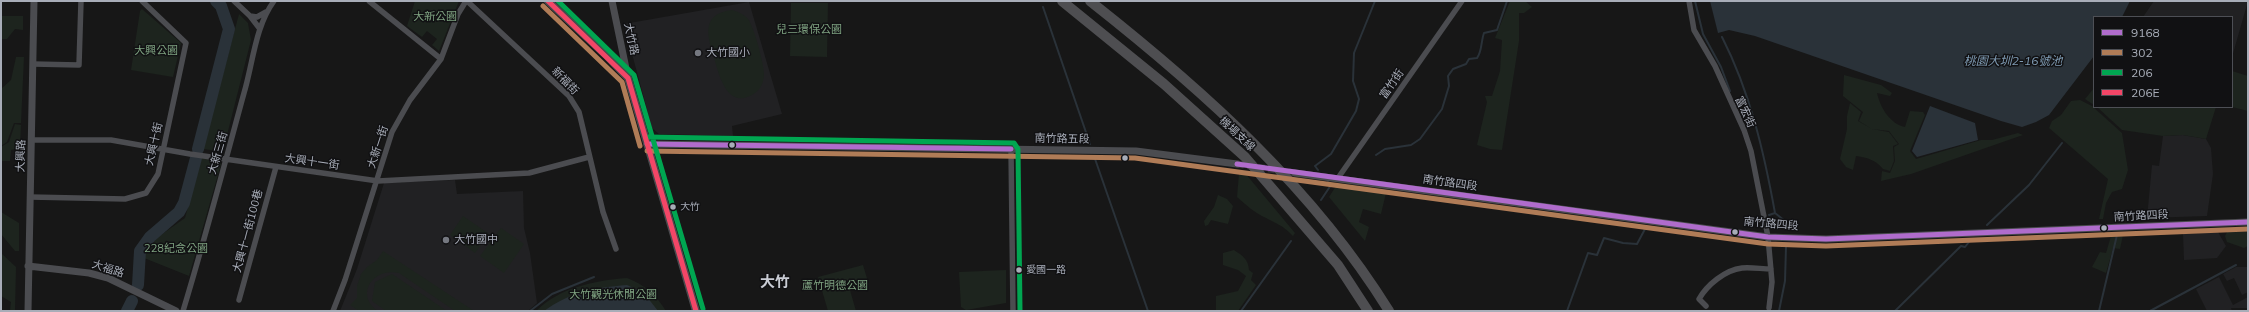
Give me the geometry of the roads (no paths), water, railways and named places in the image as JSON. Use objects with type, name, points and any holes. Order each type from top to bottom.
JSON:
[{"type":"highway","name":"機場支線","points":[[1062,1],[1164,84],[1245,157],[1338,265],[1368,311]]},
{"type":"highway","name":"機場支線","points":[[1090,1],[1173,68],[1264,153],[1316,210],[1367,277],[1390,311]]},
{"type":"main road","points":[[548,1],[606,55],[628,78]]},
{"type":"main road","name":"大竹路","points":[[628,78],[696,311]]},
{"type":"street","name":"大興路","points":[[28,311],[34,1]]},
{"type":"street","points":[[33,64],[79,65],[81,1]]},
{"type":"street","name":"大興十街","points":[[30,197],[125,199],[146,193],[158,174],[186,43],[142,1]]},
{"type":"street","points":[[234,1],[250,16],[260,29]]},
{"type":"street","name":"大新三街","points":[[183,311],[227,158],[260,29],[268,10],[274,1]]},
{"type":"street","points":[[369,1],[441,59]]},
{"type":"street","name":"大新一街","points":[[333,311],[378,181],[392,132],[410,100],[441,59],[458,14],[466,1]]},
{"type":"street","name":"新福街","points":[[466,1],[569,96],[578,112],[588,157],[603,212],[616,249]]},
{"type":"street","name":"大竹路","points":[[612,1],[628,78]]},
{"type":"street","name":"富竹街","points":[[1338,178],[1462,1]]},
{"type":"street","name":"富宏街","points":[[1690,1],[1694,30],[1715,66],[1744,130],[1751,151],[1768,237],[1771,269],[1769,308]]},
{"type":"street","points":[[250,16],[263,15],[268,10]]},
{"type":"street","name":"大興十一街","points":[[32,140],[111,140],[164,150],[378,181],[529,173],[588,157]]},
{"type":"street","name":"南竹路五段","points":[[647,144],[1136,151],[1236,164]]},
{"type":"street","points":[[1011,149],[1013,311]]},
{"type":"street","name":"大興十一街100巷","points":[[239,300],[276,167]]},
{"type":"street","name":"南竹路四段","points":[[1295,172],[1768,237],[1826,239],[2248,222]]},
{"type":"street","name":"大福路","points":[[28,266],[89,273],[108,278],[176,311]]},
{"type":"street","points":[[1706,306],[1698,299],[1704,290],[1717,279],[1741,268],[1771,269]]},
{"type":"water","name":"桃園大圳2-16號池","points":[[1710,1],[2130,1],[2122,16],[2093,16],[2093,57],[2049,115],[2022,127],[1755,36],[1729,30],[1718,33]]},
{"type":"water","points":[[1930,106],[1975,123],[1978,140],[1917,157],[1912,151]]},
{"type":"water","name":"大竹觀光休閒公園","points":[[627,285],[644,293],[658,311],[544,311],[554,304],[574,295],[594,289]]},
{"type":"waterway","points":[[198,149],[229,29],[221,6],[216,1]]},
{"type":"waterway","points":[[1318,170],[1315,166],[1331,154],[1356,111],[1359,99],[1353,81],[1354,53],[1375,1]]},
{"type":"waterway","points":[[1376,155],[1385,149],[1411,145],[1420,139],[1442,109],[1449,86],[1448,76],[1453,69],[1466,64],[1469,59],[1477,58],[1480,53],[1484,33],[1497,30],[1507,1]]},
{"type":"waterway","points":[[1695,1],[1703,34],[1721,67],[1730,91]]},
{"type":"waterway","points":[[1043,7],[1090,144]]},
{"type":"waterway","points":[[1722,37],[1741,79],[1755,123],[1775,213],[1785,221],[1785,226]]},
{"type":"waterway","points":[[1987,225],[2029,185],[2062,143]]},
{"type":"waterway","points":[[1094,156],[1148,311]]},
{"type":"waterway","points":[[138,285],[140,251],[150,237],[179,212],[184,203],[196,158]]},
{"type":"waterway","points":[[1321,200],[1331,185],[1328,182]]},
{"type":"waterway","points":[[1769,215],[1775,213]]},
{"type":"waterway","points":[[1567,311],[1588,253],[1597,255],[1604,238],[1623,243],[1637,244],[1645,229]]},
{"type":"waterway","points":[[2099,311],[2117,235]]},
{"type":"waterway","points":[[1241,311],[1291,241]]},
{"type":"waterway","points":[[1895,311],[1961,246],[1965,247],[1969,242]]},
{"type":"waterway","points":[[1779,311],[1785,281],[1786,247]]},
{"type":"waterway","points":[[2150,311],[2236,265]]},
{"type":"waterway","points":[[530,311],[552,294],[594,277]]},
{"type":"waterway","points":[[127,311],[132,301]]},
{"type":"tunnel","points":[[1237,164],[1295,173]]},
{"type":"place","name":"大竹國小","points":[[698,53]]},
{"type":"place","name":"大竹","points":[[673,207]]},
{"type":"place","name":"大竹國中","points":[[446,240]]},
{"type":"place","name":"愛國一路","points":[[1019,270]]},
{"type":"district","name":"大竹","points":[[775,282]]},
{"type":"park label","name":"大新公園","points":[[435,17]]},
{"type":"park label","name":"兒三環保公園","points":[[809,30]]},
{"type":"park label","name":"大興公園","points":[[156,51]]},
{"type":"park label","name":"228紀念公園","points":[[176,249]]},
{"type":"park label","name":"蘆竹明德公園","points":[[835,286]]}]
